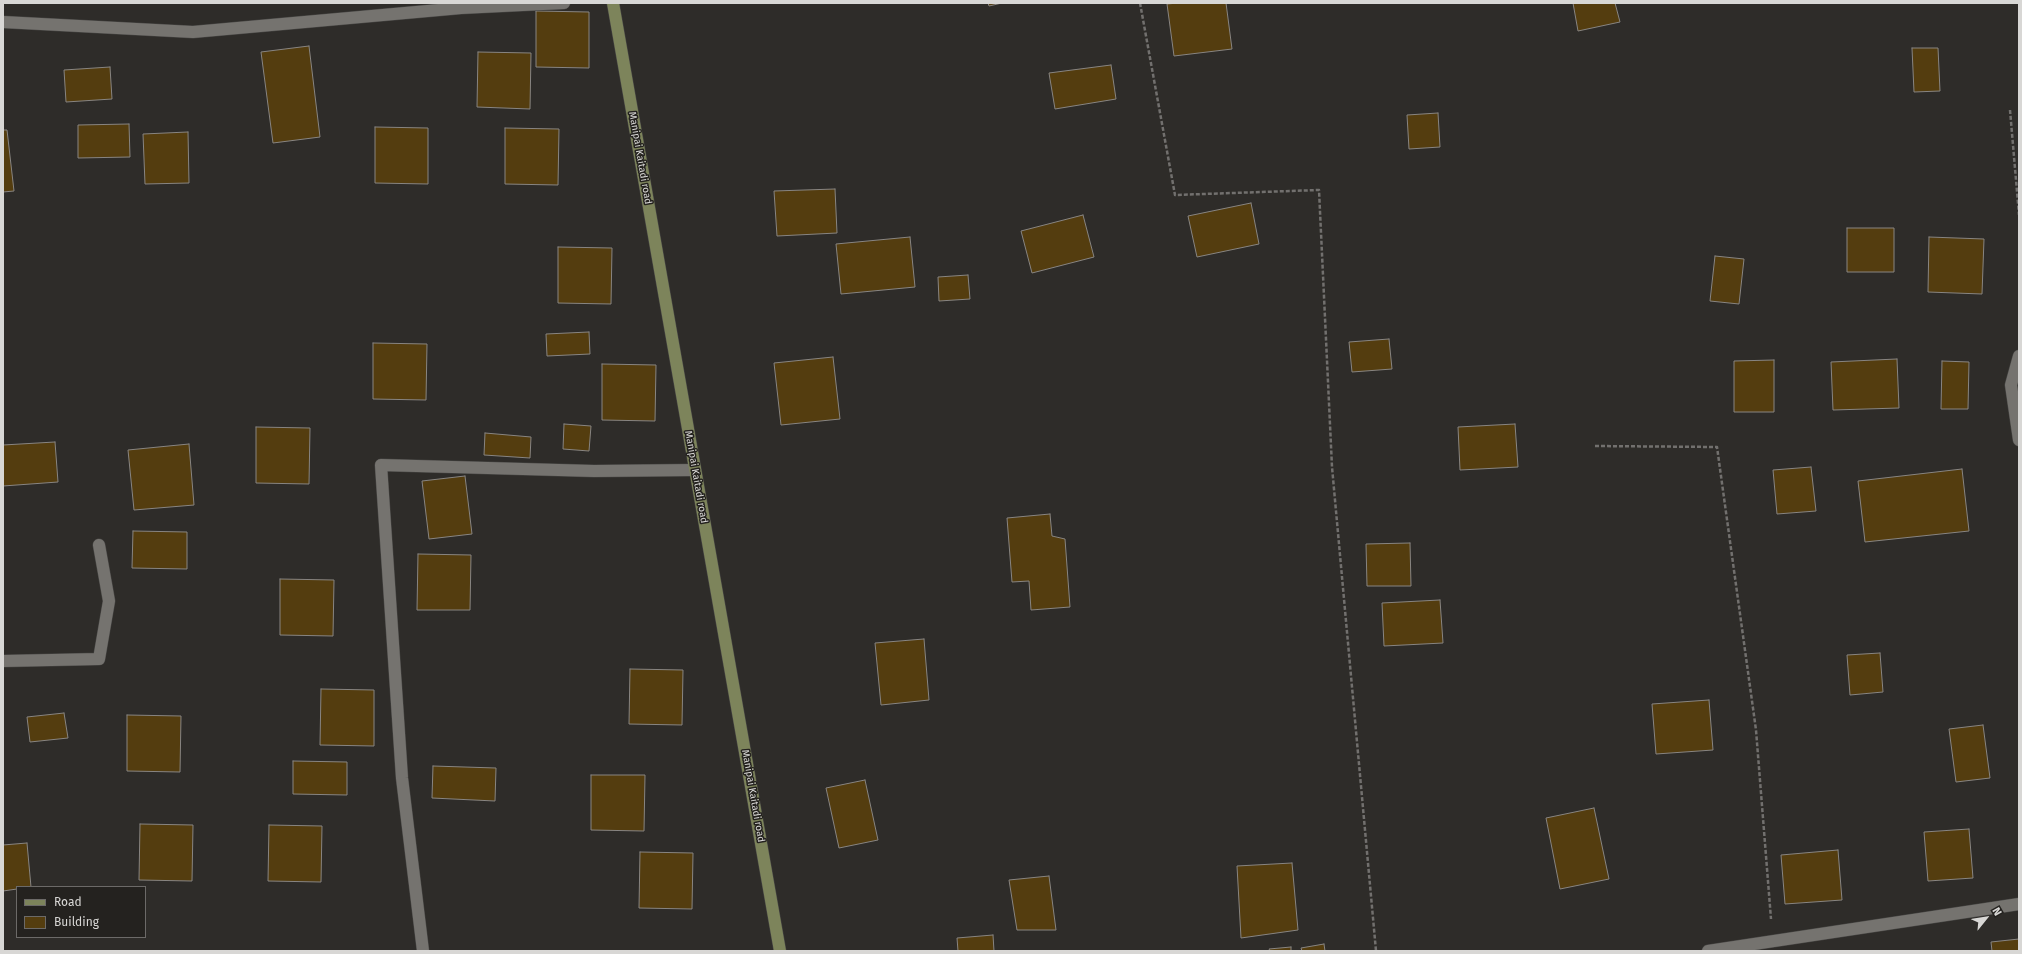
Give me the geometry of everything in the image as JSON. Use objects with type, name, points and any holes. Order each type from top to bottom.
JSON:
[{"type":"main road","name":"Manipai Kaitadi road","points":[[613,3],[780,951]]},
{"type":"street","points":[[3,22],[193,32],[461,8],[564,3]]},
{"type":"street","points":[[2019,356],[2011,385],[2019,440]]},
{"type":"street","points":[[424,951],[402,778],[381,465],[594,471],[695,470]]},
{"type":"street","points":[[3,661],[99,659],[109,601],[99,545]]},
{"type":"street","points":[[1708,951],[2019,904]]},
{"type":"path","points":[[1140,3],[1175,195],[1319,190],[1332,467],[1376,951]]},
{"type":"path","points":[[2010,110],[2019,215]]},
{"type":"path","points":[[1595,446],[1717,447],[1756,730],[1773,941]]},
{"type":"building","points":[[988,3],[1002,3],[989,6]]},
{"type":"building","points":[[1226,3],[1232,49],[1174,56],[1167,4]]},
{"type":"building","points":[[1573,3],[1615,3],[1620,22],[1578,31]]},
{"type":"building","points":[[536,11],[589,12],[589,68],[536,67]]},
{"type":"building","points":[[309,46],[320,137],[273,143],[261,52]]},
{"type":"building","points":[[1912,48],[1938,48],[1940,91],[1914,92]]},
{"type":"building","points":[[478,52],[531,53],[530,109],[477,107]]},
{"type":"building","points":[[1111,65],[1116,99],[1055,109],[1049,73]]},
{"type":"building","points":[[110,67],[112,99],[66,102],[64,70]]},
{"type":"building","points":[[1438,113],[1440,147],[1409,149],[1407,115]]},
{"type":"building","points":[[129,124],[130,157],[78,158],[78,125]]},
{"type":"building","points":[[375,127],[428,128],[428,184],[375,183]]},
{"type":"building","points":[[505,128],[559,129],[558,185],[505,184]]},
{"type":"building","points":[[3,130],[7,130],[14,191],[3,192]]},
{"type":"building","points":[[188,132],[189,183],[145,184],[143,134]]},
{"type":"building","points":[[835,189],[837,233],[777,236],[774,191]]},
{"type":"building","points":[[1251,203],[1259,244],[1197,257],[1188,216]]},
{"type":"building","points":[[1083,215],[1094,257],[1032,273],[1021,231]]},
{"type":"building","points":[[1847,228],[1894,228],[1894,272],[1847,272]]},
{"type":"building","points":[[910,237],[915,287],[841,294],[836,244]]},
{"type":"building","points":[[1929,237],[1984,239],[1982,294],[1928,292]]},
{"type":"building","points":[[558,247],[612,248],[611,304],[558,303]]},
{"type":"building","points":[[1715,256],[1744,259],[1739,304],[1710,301]]},
{"type":"building","points":[[968,275],[970,299],[939,301],[938,277]]},
{"type":"building","points":[[589,332],[590,354],[547,356],[546,334]]},
{"type":"building","points":[[1389,339],[1392,369],[1352,372],[1349,342]]},
{"type":"building","points":[[373,343],[427,344],[426,400],[373,399]]},
{"type":"building","points":[[833,357],[840,419],[781,425],[774,363]]},
{"type":"building","points":[[1897,359],[1899,408],[1833,410],[1831,362]]},
{"type":"building","points":[[1774,360],[1774,412],[1734,412],[1734,361]]},
{"type":"building","points":[[1942,361],[1969,362],[1968,409],[1941,409]]},
{"type":"building","points":[[602,364],[656,365],[655,421],[602,420]]},
{"type":"building","points":[[564,424],[591,426],[589,451],[563,449]]},
{"type":"building","points":[[1515,424],[1518,467],[1460,470],[1458,427]]},
{"type":"building","points":[[256,427],[310,428],[309,484],[256,483]]},
{"type":"building","points":[[485,433],[531,437],[530,458],[484,455]]},
{"type":"building","points":[[55,442],[58,482],[3,486],[3,445]]},
{"type":"building","points":[[189,444],[194,505],[134,510],[128,450]]},
{"type":"building","points":[[1811,467],[1816,511],[1777,514],[1773,470]]},
{"type":"building","points":[[1962,469],[1969,531],[1865,542],[1858,481]]},
{"type":"building","points":[[465,476],[472,534],[429,539],[422,481]]},
{"type":"building","points":[[1050,514],[1052,536],[1065,539],[1070,607],[1031,610],[1029,581],[1012,582],[1007,518]]},
{"type":"building","points":[[133,531],[187,532],[187,569],[132,568]]},
{"type":"building","points":[[1410,543],[1411,586],[1367,586],[1366,544]]},
{"type":"building","points":[[418,554],[471,555],[470,610],[417,610]]},
{"type":"building","points":[[280,579],[334,580],[333,636],[280,635]]},
{"type":"building","points":[[1440,600],[1443,643],[1384,646],[1382,603]]},
{"type":"building","points":[[924,639],[929,700],[881,705],[875,643]]},
{"type":"building","points":[[1880,653],[1883,692],[1850,695],[1847,655]]},
{"type":"building","points":[[630,669],[683,670],[682,725],[629,724]]},
{"type":"building","points":[[321,689],[374,690],[374,746],[320,745]]},
{"type":"building","points":[[1709,700],[1713,750],[1656,754],[1652,704]]},
{"type":"building","points":[[64,713],[68,738],[30,742],[27,717]]},
{"type":"building","points":[[127,715],[181,716],[180,772],[127,771]]},
{"type":"building","points":[[1983,725],[1990,778],[1956,782],[1949,729]]},
{"type":"building","points":[[293,761],[347,762],[347,795],[293,794]]},
{"type":"building","points":[[433,766],[496,768],[495,801],[432,798]]},
{"type":"building","points":[[591,775],[645,775],[644,831],[591,830]]},
{"type":"building","points":[[865,780],[878,840],[839,848],[826,788]]},
{"type":"building","points":[[1594,808],[1609,879],[1560,889],[1546,818]]},
{"type":"building","points":[[140,824],[193,825],[192,881],[139,880]]},
{"type":"building","points":[[269,825],[322,826],[321,882],[268,881]]},
{"type":"building","points":[[1969,829],[1973,878],[1928,881],[1924,832]]},
{"type":"building","points":[[27,843],[31,886],[16,886],[16,889],[3,891],[3,845]]},
{"type":"building","points":[[1838,850],[1842,900],[1785,904],[1781,855]]},
{"type":"building","points":[[640,852],[693,853],[692,909],[639,908]]},
{"type":"building","points":[[1292,863],[1298,930],[1241,938],[1237,866]]},
{"type":"building","points":[[1049,876],[1056,930],[1017,930],[1009,880]]},
{"type":"building","points":[[993,935],[994,951],[958,951],[957,938]]},
{"type":"building","points":[[2019,939],[2019,951],[1992,951],[1991,942]]},
{"type":"building","points":[[1324,944],[1325,951],[1302,951],[1301,948]]},
{"type":"building","points":[[1291,947],[1291,951],[1270,951],[1269,949]]}]
